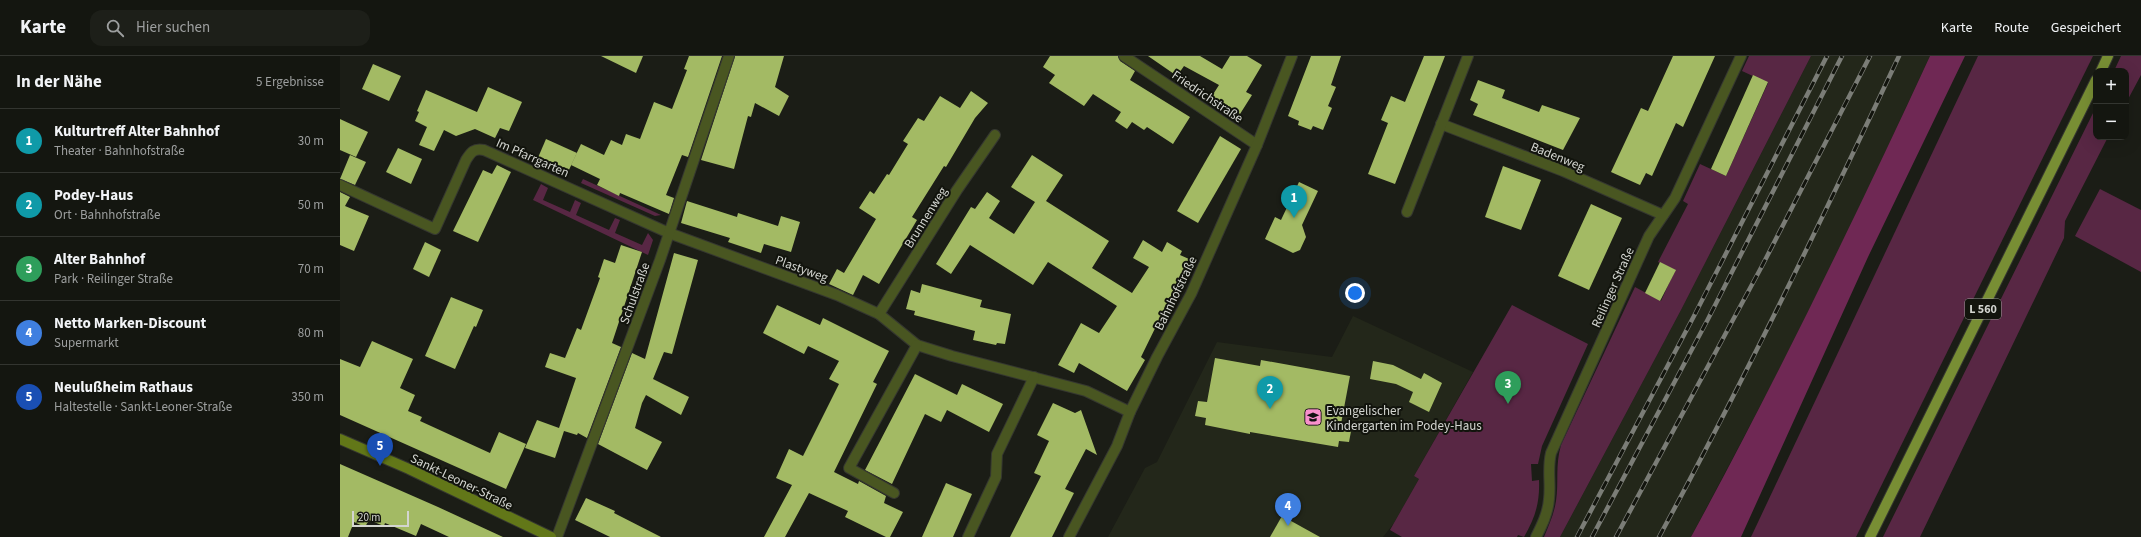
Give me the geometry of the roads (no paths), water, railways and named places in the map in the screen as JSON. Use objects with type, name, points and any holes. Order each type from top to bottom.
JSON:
[{"type":"main road","points":[[2102,68],[2108,56]]},
{"type":"main road","name":"L 560","points":[[1870,537],[2093,86]]},
{"type":"street","name":"Schulstraße","points":[[557,537],[669,233],[729,56]]},
{"type":"street","name":"Friedrichstraße","points":[[1124,56],[1257,145]]},
{"type":"street","name":"Bahnhofstraße","points":[[1069,537],[1117,446],[1130,412],[1190,294],[1257,145],[1292,56]]},
{"type":"street","points":[[1407,212],[1468,56]]},
{"type":"street","name":"Reilinger Straße","points":[[1536,537],[1547,511],[1550,498],[1548,465],[1551,453],[1649,236],[1675,198],[1740,56]]},
{"type":"street","name":"Badenweg","points":[[1441,124],[1563,171],[1663,215]]},
{"type":"street","name":"Brunnenweg","points":[[879,314],[957,190],[995,135]]},
{"type":"street","name":"Im Pfarrgarten","points":[[340,185],[435,228],[466,160],[472,150],[477,148],[491,152],[669,233]]},
{"type":"street","name":"Plastyweg","points":[[669,233],[837,295],[879,314],[917,345],[952,356],[1086,391],[1130,412]]},
{"type":"street","points":[[894,493],[849,468],[917,345]]},
{"type":"street","points":[[968,537],[996,477],[997,454],[1034,377]]},
{"type":"street","name":"Sankt-Leoner-Straße","points":[[340,439],[551,537]]},
{"type":"railway","points":[[1577,537],[1694,316],[1827,56]]},
{"type":"railway","points":[[1592,537],[1707,321],[1842,56]]},
{"type":"railway","points":[[1616,537],[1762,266],[1870,56]]},
{"type":"railway","points":[[1659,537],[1691,478],[1783,298],[1899,56]]},
{"type":"place","name":"Kulturtreff Alter Bahnhof","points":[[1294,218]]},
{"type":"place","name":"Alter Bahnhof","points":[[1508,404]]},
{"type":"place","name":"Podey-Haus","points":[[1270,409]]},
{"type":"place","name":"Evangelischer Kindergarten im Podey-Haus","points":[[1313,417]]},
{"type":"place","name":"Neulußheim Rathaus","points":[[380,466]]},
{"type":"place","name":"Netto Marken-Discount","points":[[1288,526]]}]
